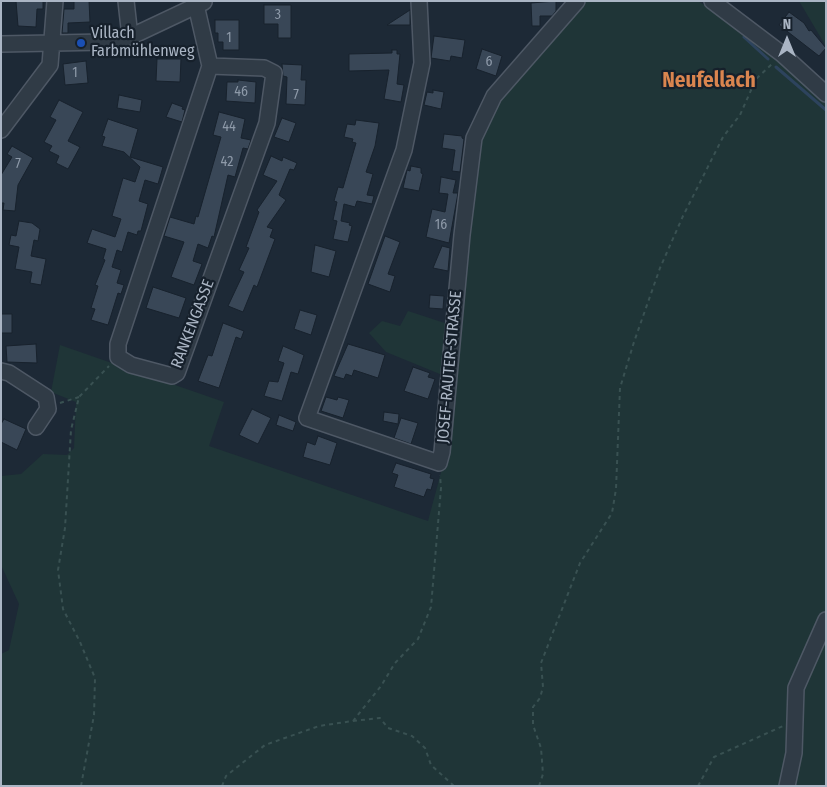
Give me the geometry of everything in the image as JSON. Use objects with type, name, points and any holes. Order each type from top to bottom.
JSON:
[{"type":"street","points":[[1,130],[50,65],[55,1]]},
{"type":"street","points":[[126,1],[130,37]]},
{"type":"street","name":"JOSEF-RAUTER-STRASSE","points":[[420,1],[422,63],[404,150],[306,418],[438,463],[442,452],[474,138],[494,96],[577,1]]},
{"type":"street","points":[[712,1],[782,54],[826,94]]},
{"type":"street","points":[[1,44],[106,42],[130,37],[201,3],[210,66],[128,310],[118,344],[118,357]]},
{"type":"street","name":"RANKENGASSE","points":[[118,357],[131,365],[172,376],[177,373],[267,123],[274,73],[264,68],[210,66]]},
{"type":"street","points":[[1,371],[9,373],[46,397],[48,408],[36,427]]},
{"type":"street","points":[[787,786],[794,753],[796,688],[826,620]]},
{"type":"path","points":[[539,786],[543,774],[541,748],[534,725],[532,707],[540,698],[543,687],[541,663],[580,563],[612,513],[616,488],[620,388],[634,342],[660,268],[723,137],[740,115],[756,78],[782,54]]},
{"type":"path","points":[[48,404],[57,405],[79,397],[118,357]]},
{"type":"path","points":[[79,397],[72,430],[65,528],[58,570],[63,609],[80,642],[95,678],[94,715],[81,786]]},
{"type":"path","points":[[353,721],[381,686],[395,663],[418,639],[431,607],[441,488],[438,463]]},
{"type":"path","points":[[222,786],[226,776],[265,745],[320,726],[380,718],[388,728],[412,736],[425,748],[431,765],[454,786]]},
{"type":"path","points":[[698,786],[714,757],[768,732],[795,722]]},
{"type":"green space","points":[[585,1],[698,1],[754,37],[783,60],[826,103],[826,786],[1,786],[1,654],[9,650],[19,604],[1,565],[1,476],[21,474],[43,454],[67,455],[74,448],[76,402],[51,392],[60,345],[224,402],[209,446],[428,521],[447,450],[452,379],[386,352],[369,333],[382,321],[400,326],[408,311],[457,327],[476,139],[502,96]]},
{"type":"green space","points":[[799,1],[826,1],[826,47],[821,38]]},
{"type":"building","points":[[16,1],[43,1],[43,9],[37,9],[36,27],[18,26]]},
{"type":"building","points":[[74,1],[89,1],[90,22],[68,23],[68,33],[62,33],[64,9],[74,9]]},
{"type":"building","points":[[556,1],[556,11],[552,16],[540,16],[540,26],[532,26],[531,3]]},
{"type":"building","points":[[264,5],[291,5],[291,38],[278,38],[278,24],[264,24]]},
{"type":"building","points":[[410,10],[410,25],[387,25]]},
{"type":"building","points":[[789,12],[804,23],[809,31],[811,30],[826,48],[819,56],[779,25]]},
{"type":"building","points":[[215,20],[239,20],[239,50],[223,50],[223,42],[218,42],[218,33],[215,33]]},
{"type":"building","points":[[434,36],[465,40],[462,58],[451,56],[450,61],[431,58]]},
{"type":"building","points":[[482,49],[502,56],[496,76],[476,69]]},
{"type":"building","points":[[392,50],[397,50],[397,54],[400,54],[397,84],[404,85],[401,102],[384,99],[389,70],[349,71],[349,54],[392,53]]},
{"type":"building","points":[[157,59],[181,59],[180,82],[156,81]]},
{"type":"building","points":[[86,61],[88,83],[65,85],[63,64]]},
{"type":"building","points":[[282,64],[302,65],[301,80],[306,80],[305,105],[286,104],[287,77],[283,76]]},
{"type":"building","points":[[238,80],[256,82],[255,103],[226,101],[227,82],[238,82]]},
{"type":"building","points":[[433,90],[444,92],[441,109],[424,105],[427,92],[433,93]]},
{"type":"building","points":[[119,95],[142,100],[140,112],[117,108]]},
{"type":"building","points":[[59,100],[83,112],[68,141],[80,147],[68,169],[56,163],[59,156],[49,151],[52,146],[44,142],[56,120],[50,117]]},
{"type":"building","points":[[172,103],[183,107],[182,109],[185,110],[182,122],[166,117]]},
{"type":"building","points":[[219,112],[245,119],[241,138],[251,140],[248,149],[243,148],[235,177],[228,175],[214,237],[212,236],[208,248],[198,244],[193,261],[202,264],[194,285],[171,277],[184,242],[164,236],[170,217],[194,224],[196,216],[198,217],[221,137],[213,135]]},
{"type":"building","points":[[282,118],[296,123],[289,142],[274,137]]},
{"type":"building","points":[[108,119],[138,129],[130,157],[163,167],[158,184],[145,180],[139,201],[148,204],[141,231],[138,231],[137,235],[128,232],[122,252],[117,250],[112,267],[121,270],[117,283],[124,285],[121,294],[118,293],[108,325],[91,320],[95,309],[91,308],[98,286],[95,285],[105,260],[103,259],[106,249],[87,243],[92,229],[115,237],[121,219],[112,216],[123,178],[135,182],[140,167],[124,152],[102,146],[105,137],[102,136]]},
{"type":"building","points":[[356,120],[379,123],[375,146],[366,172],[373,174],[367,195],[374,196],[372,204],[357,201],[355,207],[344,204],[341,221],[350,223],[349,225],[352,226],[348,242],[333,239],[337,221],[333,220],[337,202],[334,201],[338,187],[343,188],[356,143],[352,142],[353,139],[344,137],[347,124],[355,125]]},
{"type":"building","points":[[444,134],[462,136],[464,139],[460,172],[452,171],[455,150],[442,148]]},
{"type":"building","points":[[12,146],[33,158],[18,185],[15,211],[3,210],[4,203],[1,203],[1,175],[12,157],[7,154]]},
{"type":"building","points":[[271,156],[282,161],[283,157],[297,163],[294,170],[290,169],[279,195],[286,200],[267,227],[273,229],[270,237],[275,239],[257,287],[254,285],[243,312],[228,306],[244,272],[239,270],[249,248],[246,247],[259,212],[257,210],[277,181],[263,175]]},
{"type":"building","points":[[411,166],[421,168],[421,173],[423,174],[419,191],[403,188],[407,170],[410,171]]},
{"type":"building","points":[[441,177],[456,180],[453,193],[458,193],[449,243],[426,237],[432,209],[445,212],[448,194],[439,193]]},
{"type":"building","points":[[19,221],[32,223],[40,229],[38,241],[34,240],[31,256],[46,259],[41,285],[30,283],[32,272],[15,269],[19,247],[9,245],[11,235],[16,236]]},
{"type":"building","points":[[385,236],[400,242],[388,274],[395,276],[390,292],[368,284]]},
{"type":"building","points":[[315,245],[336,251],[329,277],[311,272]]},
{"type":"building","points":[[442,246],[450,248],[448,271],[433,268]]},
{"type":"building","points":[[153,287],[186,298],[179,318],[146,308]]},
{"type":"building","points":[[430,295],[444,296],[443,309],[429,308]]},
{"type":"building","points":[[300,310],[317,315],[311,335],[294,329]]},
{"type":"building","points":[[1,314],[12,314],[12,333],[1,333]]},
{"type":"building","points":[[223,323],[244,331],[241,339],[236,337],[219,388],[198,381],[208,355],[212,356]]},
{"type":"building","points":[[36,344],[37,363],[7,362],[6,346]]},
{"type":"building","points":[[348,344],[385,355],[378,378],[354,370],[352,376],[346,374],[344,379],[334,376]]},
{"type":"building","points":[[283,346],[304,355],[298,374],[291,372],[282,401],[264,396],[269,381],[278,382],[284,363],[278,361]]},
{"type":"building","points":[[413,367],[430,373],[428,377],[435,379],[428,399],[404,391]]},
{"type":"building","points":[[326,397],[337,400],[338,397],[349,400],[343,418],[321,411]]},
{"type":"building","points":[[252,409],[271,418],[258,444],[239,435]]},
{"type":"building","points":[[384,412],[399,414],[398,424],[383,421]]},
{"type":"building","points":[[279,415],[296,422],[293,431],[276,425]]},
{"type":"building","points":[[401,418],[418,423],[411,444],[394,438]]},
{"type":"building","points":[[4,419],[26,429],[17,450],[1,442],[1,424]]},
{"type":"building","points":[[318,436],[337,443],[330,465],[303,457],[307,442],[315,445]]},
{"type":"building","points":[[396,463],[431,474],[430,478],[434,479],[431,490],[427,489],[424,497],[394,487],[398,475],[392,473]]},
{"type":"waterway","points":[[744,37],[768,59]]},
{"type":"waterway","points":[[776,67],[826,110]]},
{"type":"place","name":"Villach Farbmühlenweg","points":[[81,43]]},
{"type":"district","name":"Neufellach","points":[[709,81]]}]
